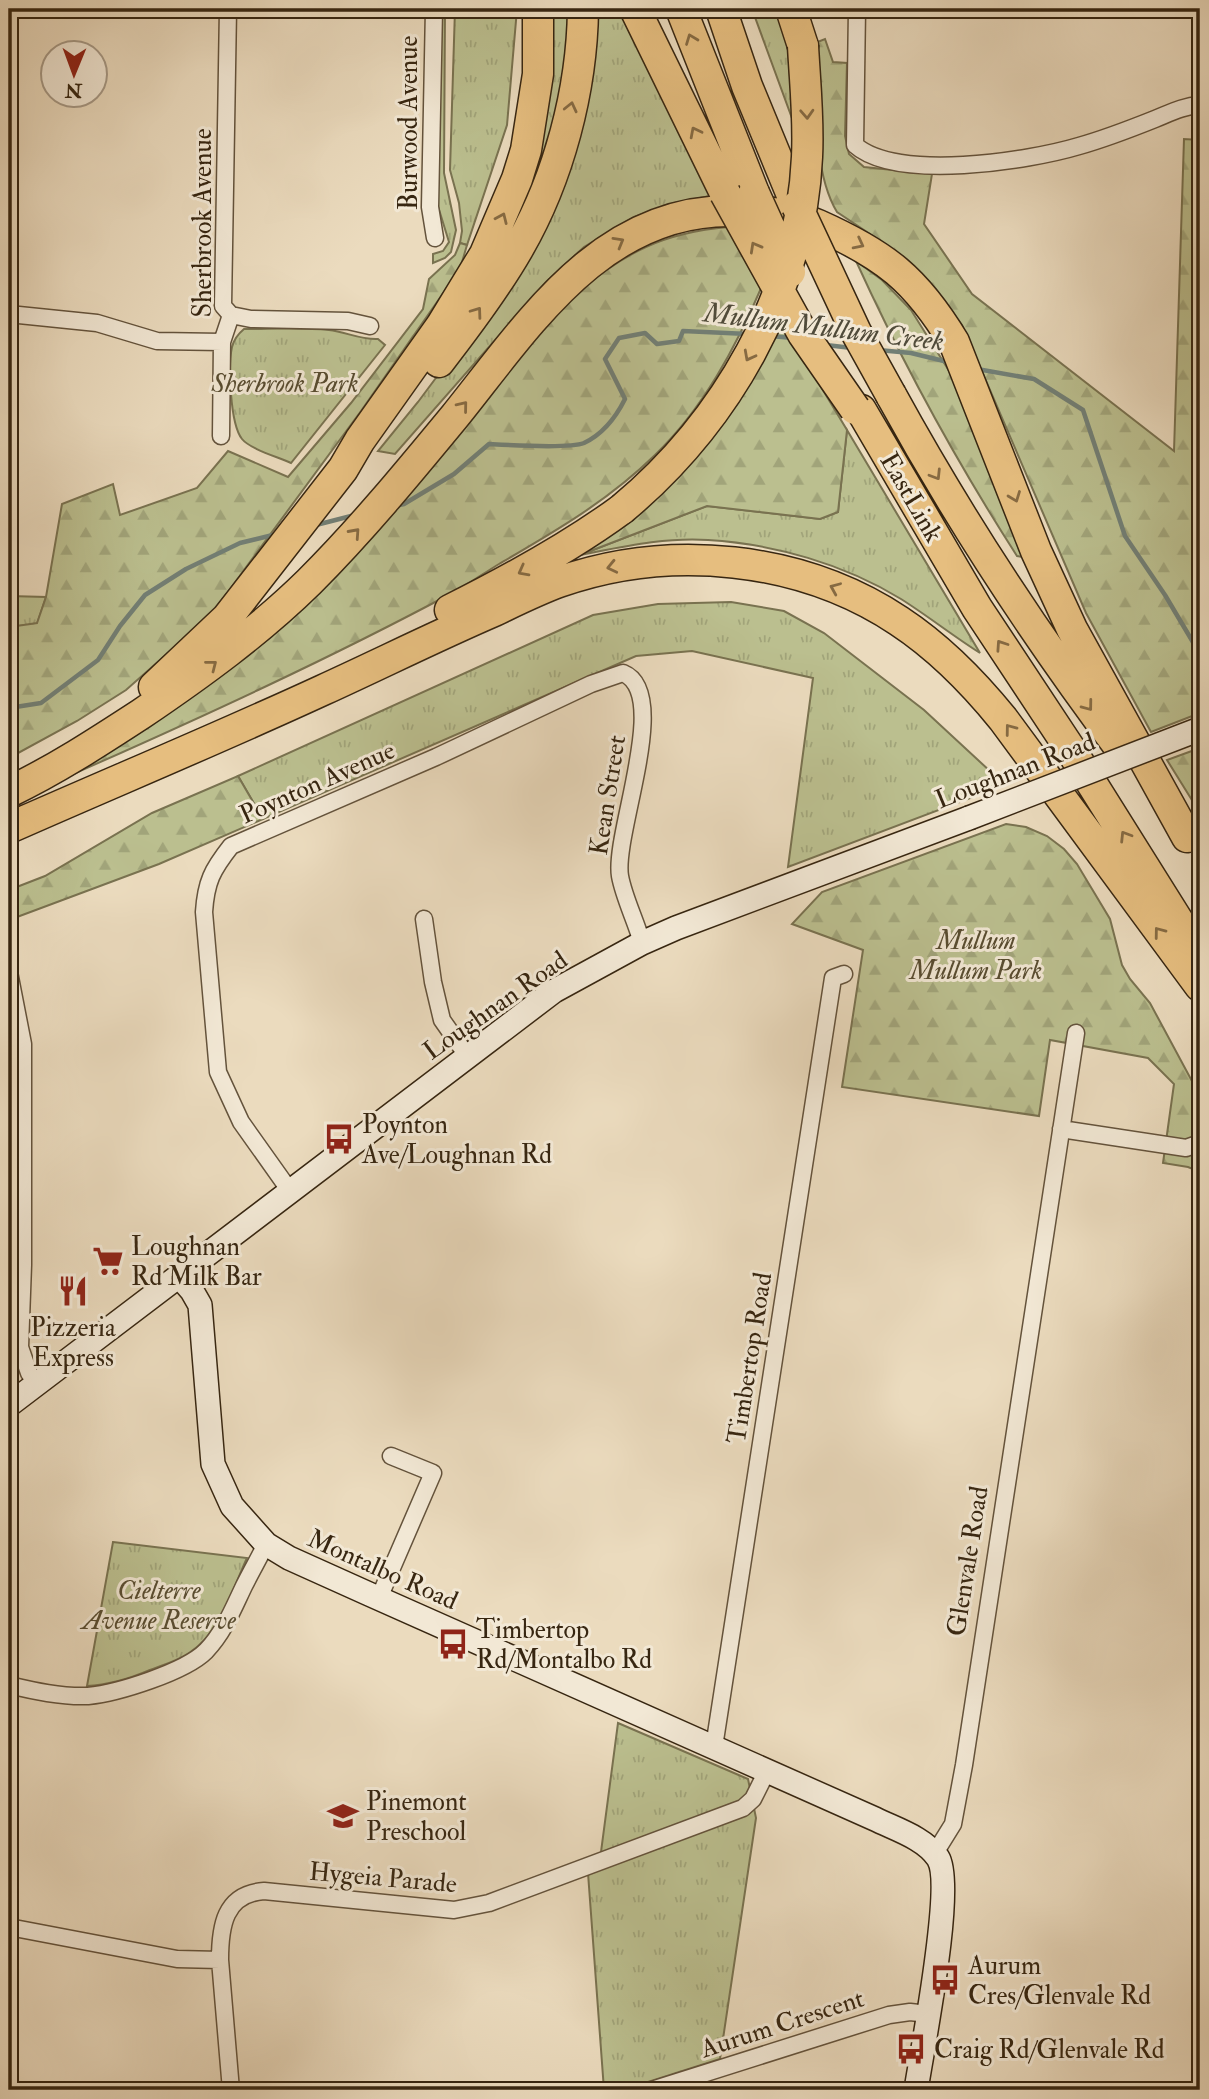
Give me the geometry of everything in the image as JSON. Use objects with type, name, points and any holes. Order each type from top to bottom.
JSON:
[{"type":"highway","points":[[9,781],[94,732],[150,691],[201,645],[247,595],[343,469],[360,440],[465,289],[503,215],[517,179],[533,114],[538,74],[538,9]]},
{"type":"highway","points":[[343,469],[372,441],[439,362],[479,310],[520,246],[550,180],[562,142],[579,63],[583,9]]},
{"type":"highway","points":[[635,9],[740,193]]},
{"type":"highway","name":"EastLink","points":[[681,9],[740,193],[823,339],[858,409],[977,608],[1069,747],[1200,956]]},
{"type":"highway","name":"EastLink","points":[[721,9],[747,86],[794,200],[856,332],[902,416],[958,511],[1081,695],[1194,847]]},
{"type":"highway","points":[[733,9],[747,86]]},
{"type":"highway","points":[[791,9],[803,46]]},
{"type":"highway","points":[[16,825],[469,600],[579,539],[649,487],[686,448],[748,360],[770,310],[791,251],[807,159],[799,9]]},
{"type":"highway","points":[[9,792],[99,741],[208,669],[308,583],[420,458],[546,304],[581,268],[614,244],[678,217],[712,210],[750,211],[783,213],[807,220],[868,249],[911,283],[937,313],[954,342],[1036,551],[1072,629],[1194,847]]},
{"type":"highway","points":[[16,825],[321,691],[559,582],[635,562],[725,561],[772,568],[817,581],[859,598],[898,620],[935,647],[973,682],[1003,719],[1200,986]]},
{"type":"main road","name":"Loughnan Road","points":[[9,1405],[554,991],[642,943],[688,923],[1200,729]]},
{"type":"main road","name":"Montalbo Road","points":[[179,1276],[200,1305],[213,1464],[232,1506],[266,1544],[289,1558],[910,1836],[935,1853]]},
{"type":"main road","points":[[916,2090],[944,1905],[943,1870],[935,1853]]},
{"type":"street","name":"Sherbrook Avenue","points":[[221,436],[222,342],[231,315],[223,306],[228,9]]},
{"type":"street","name":"Burwood Avenue","points":[[433,9],[430,207],[435,238]]},
{"type":"street","points":[[857,9],[855,145],[866,154],[903,162],[985,165],[1080,146],[1177,109],[1200,104]]},
{"type":"street","points":[[9,314],[97,323],[157,341],[222,342]]},
{"type":"street","points":[[231,315],[251,319],[348,321],[370,326]]},
{"type":"street","name":"Kean Street","points":[[609,676],[623,673],[630,677],[642,698],[644,710],[620,875],[642,943]]},
{"type":"street","name":"Poynton Avenue","points":[[290,1191],[241,1122],[218,1072],[204,912],[206,890],[214,868],[231,846],[436,757],[609,676]]},
{"type":"street","points":[[424,919],[433,982],[442,1020],[468,1057]]},
{"type":"street","points":[[9,972],[23,1044],[23,1265],[20,1347],[29,1373],[37,1384]]},
{"type":"street","name":"Timbertop Road","points":[[714,1746],[833,974]]},
{"type":"street","name":"Glenvale Road","points":[[935,1853],[953,1824],[960,1793],[1076,1033]]},
{"type":"street","points":[[1061,1129],[1186,1148],[1200,1143]]},
{"type":"street","points":[[379,1598],[433,1473],[391,1456]]},
{"type":"street","points":[[9,1685],[58,1695],[88,1696],[159,1677],[183,1666],[205,1652],[225,1626],[266,1544]]},
{"type":"street","name":"Hygeia Parade","points":[[231,2090],[220,1931],[227,1912],[249,1892],[264,1891],[465,1909],[501,1899],[743,1808],[753,1800],[767,1771]]},
{"type":"street","points":[[9,1927],[177,1959],[220,1960]]},
{"type":"street","name":"Aurum Crescent","points":[[662,2089],[889,2015],[910,2012],[928,2014]]},
{"type":"green space","points":[[441,9],[445,9],[444,173],[456,230],[451,252],[433,263],[433,254],[443,251],[449,242],[437,203]]},
{"type":"green space","points":[[455,9],[517,9],[507,125],[467,245],[460,243],[462,231],[459,203],[450,170]]},
{"type":"green space","points":[[546,9],[574,9],[556,124],[518,224],[491,256]]},
{"type":"green space","points":[[592,9],[620,9],[635,43],[654,70],[715,195],[674,203],[634,217],[584,247],[546,282],[395,454],[378,451],[491,304],[531,238]]},
{"type":"green space","points":[[752,9],[780,9],[788,50],[793,121]]},
{"type":"green space","points":[[825,39],[833,62],[847,63],[845,136],[849,154],[864,167],[932,174],[924,224],[972,294],[1174,451],[1184,139],[1200,140],[1200,713],[1151,732],[1086,613],[962,325],[915,270],[888,246],[837,212],[823,175],[817,130],[815,43]]},
{"type":"green space","points":[[728,227],[762,286],[741,332],[703,397],[672,437],[637,472],[580,515],[454,592],[264,687],[71,775],[186,698],[575,294],[611,267],[646,247],[683,234]]},
{"type":"green space","points":[[460,243],[467,245],[460,269],[361,411],[211,615],[126,690],[77,721],[9,758],[9,627],[37,623],[46,597],[62,504],[113,484],[120,515],[197,488],[228,451],[288,477],[351,403],[423,309],[429,279],[455,255]]},
{"type":"green space","points":[[856,261],[882,280],[911,310],[951,374],[1023,557],[1017,556],[952,448],[892,337]]},
{"type":"green space","points":[[780,319],[847,430],[838,512],[820,519],[707,506],[580,555]]},
{"type":"green space","name":"Sherbrook Park","points":[[244,329],[329,330],[378,339],[385,345],[291,463],[251,446],[242,439],[238,431],[231,394],[231,356],[234,342]]},
{"type":"green space","points":[[847,430],[980,653],[879,587],[832,566],[783,551],[733,542],[692,539],[644,543],[580,555],[707,506],[820,519],[838,512]]},
{"type":"green space","points":[[9,596],[46,597],[37,624],[9,627]]},
{"type":"green space","points":[[731,602],[784,611],[824,633],[924,710],[1005,785],[788,867],[813,678],[692,651],[636,656],[263,819],[238,776],[593,615],[658,604]]},
{"type":"green space","points":[[1200,748],[1200,813],[1167,760]]},
{"type":"green space","points":[[238,776],[263,819],[159,864],[9,920],[9,890],[45,876],[152,813]]},
{"type":"green space","name":"Mullum Mullum Park","points":[[1006,824],[1026,827],[1047,836],[1064,849],[1077,864],[1110,919],[1122,965],[1150,1003],[1200,1096],[1200,1172],[1163,1163],[1174,1084],[1148,1058],[1050,1040],[1039,1116],[842,1087],[863,950],[792,924],[822,892]]},
{"type":"green space","name":"Cielterre Avenue Reserve","points":[[113,1542],[247,1558],[217,1623],[189,1653],[135,1676],[112,1683],[87,1686]]},
{"type":"green space","points":[[618,1723],[748,1779],[756,1818],[720,2059],[623,2090],[604,2090],[588,1873],[601,1852]]},
{"type":"waterway","name":"Mullum Mullum Creek","points":[[395,506],[404,504],[454,474],[489,444],[565,446],[584,443],[597,435],[613,418],[625,399],[605,359],[619,338],[645,333],[657,344],[679,341],[683,331],[748,334]]},
{"type":"waterway","name":"Mullum Mullum Creek","points":[[770,336],[793,338]]},
{"type":"waterway","name":"Mullum Mullum Creek","points":[[826,345],[852,348]]},
{"type":"waterway","name":"Mullum Mullum Creek","points":[[878,350],[911,353],[952,363]]},
{"type":"waterway","name":"Mullum Mullum Creek","points":[[977,369],[1034,379],[1083,410],[1125,536],[1165,595],[1200,654]]},
{"type":"waterway","name":"Mullum Mullum Creek","points":[[316,525],[355,515]]},
{"type":"waterway","name":"Mullum Mullum Creek","points":[[9,708],[41,703],[98,660],[145,595],[186,569],[240,543],[277,534]]},
{"type":"place","name":"Poynton Ave/Loughnan Rd","points":[[339,1139]]},
{"type":"place","name":"Loughnan Rd Milk Bar","points":[[108,1261]]},
{"type":"place","name":"Pizzeria Express","points":[[73,1291]]},
{"type":"place","name":"Timbertop Rd/Montalbo Rd","points":[[453,1644]]},
{"type":"place","name":"Pinemont Preschool","points":[[343,1816]]},
{"type":"place","name":"Aurum Cres/Glenvale Rd","points":[[945,1980]]},
{"type":"place","name":"Craig Rd/Glenvale Rd","points":[[911,2049]]}]
